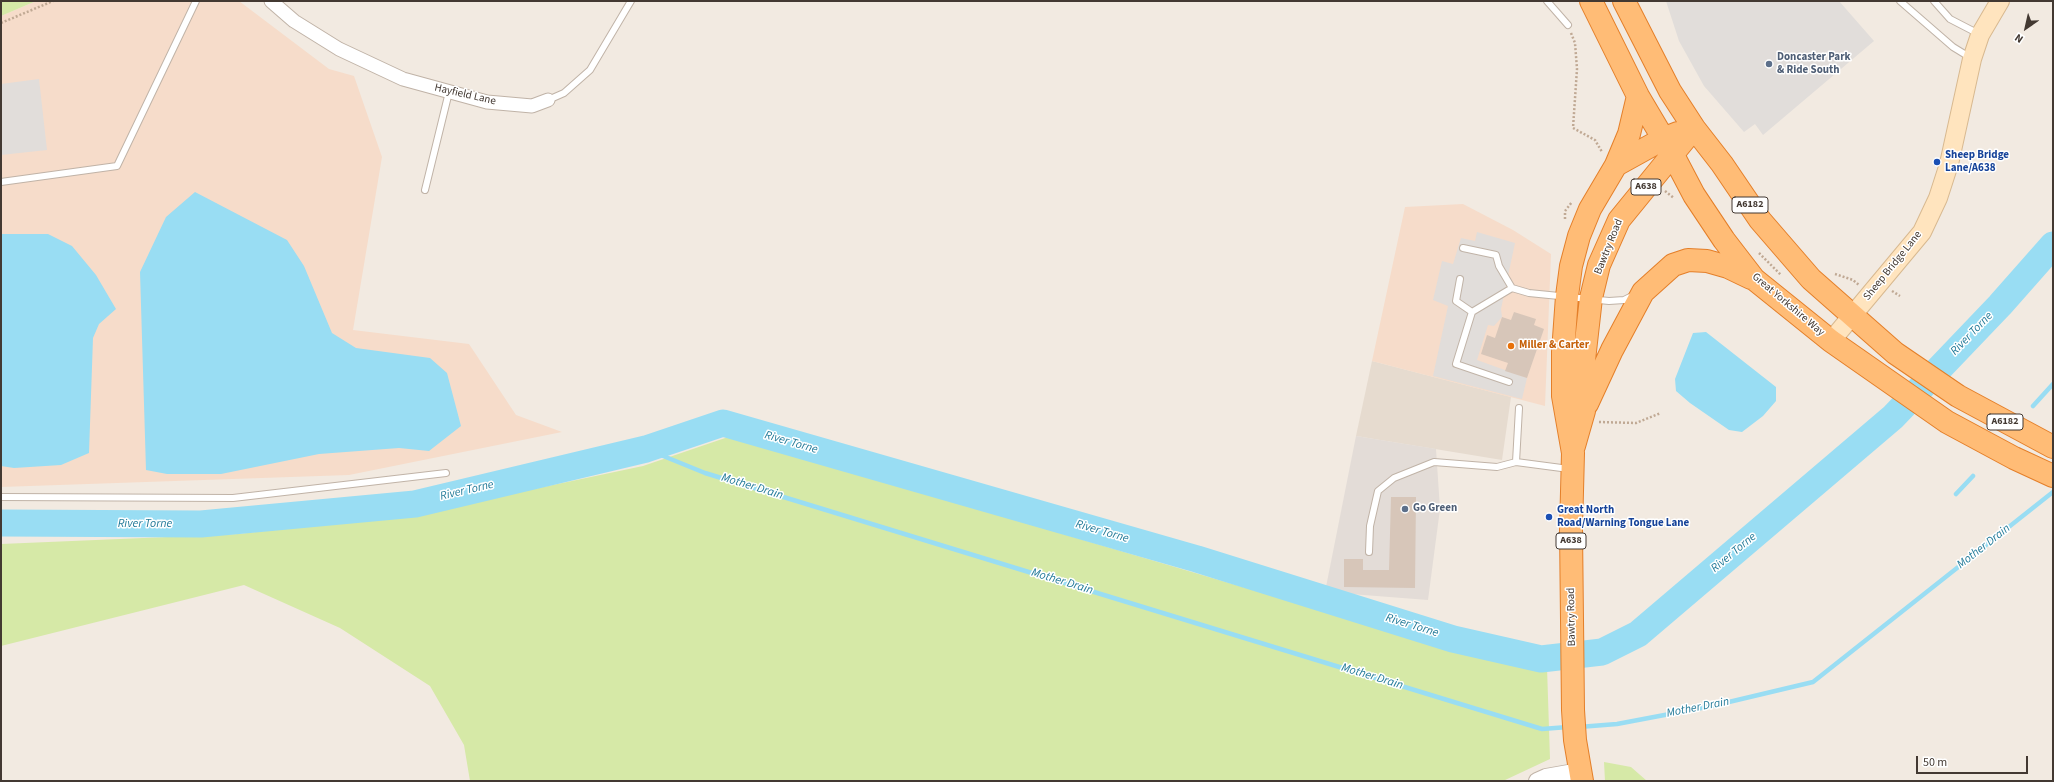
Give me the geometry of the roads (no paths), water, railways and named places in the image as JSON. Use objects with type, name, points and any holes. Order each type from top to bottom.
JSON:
[{"type":"highway","name":"Great Yorkshire Way","points":[[1591,1],[1638,96],[1699,203],[1724,240],[1754,279],[1872,372],[1947,422],[2014,458],[2052,476]]},
{"type":"highway","name":"A6182","points":[[1624,1],[1670,92],[1694,128],[1722,164],[1760,220],[1811,279],[1895,354],[1958,396],[2053,447]]},
{"type":"highway","name":"Bawtry Road","points":[[1581,776],[1573,710],[1571,530],[1573,461],[1563,396],[1563,352],[1567,296],[1571,266],[1579,236],[1611,160],[1629,134],[1638,96]]},
{"type":"highway","name":"Bawtry Road","points":[[1573,461],[1583,415],[1584,360],[1591,298],[1600,265],[1619,220],[1668,147],[1694,128]]},
{"type":"highway","name":"Bawtry Road","points":[[1611,160],[1668,147]]},
{"type":"highway","points":[[1583,415],[1612,350],[1643,292],[1673,265],[1688,260],[1707,261],[1728,267],[1754,279]]},
{"type":"main road","name":"Sheep Bridge Lane","points":[[1831,341],[1922,232],[1938,198],[1949,164],[1972,59],[1980,35],[2000,1]]},
{"type":"street","name":"Hayfield Lane","points":[[271,1],[294,21],[339,50],[403,79],[487,102],[532,106],[548,100]]},
{"type":"street","points":[[1537,781],[1546,777],[1581,776]]},
{"type":"lane","points":[[1,182],[118,166],[196,1]]},
{"type":"lane","name":"Hayfield Lane","points":[[548,100],[564,93],[590,70],[632,1]]},
{"type":"lane","points":[[1547,1],[1568,25]]},
{"type":"lane","points":[[1900,1],[1954,47],[1972,59]]},
{"type":"lane","points":[[1934,1],[1950,19],[1980,35]]},
{"type":"lane","points":[[425,190],[449,92]]},
{"type":"lane","points":[[1463,248],[1496,255],[1499,266],[1512,288],[1529,293],[1609,301],[1624,300],[1643,292]]},
{"type":"lane","points":[[1460,279],[1456,301],[1472,312]]},
{"type":"lane","points":[[1509,382],[1456,364],[1472,312],[1512,288]]},
{"type":"lane","points":[[1516,462],[1519,408]]},
{"type":"lane","points":[[1370,552],[1370,526],[1378,491],[1394,478],[1434,462],[1497,467],[1516,462],[1573,461]]},
{"type":"lane","points":[[1,497],[233,498],[446,473]]},
{"type":"water","points":[[195,192],[287,240],[304,266],[332,333],[356,348],[430,358],[447,373],[461,426],[429,451],[399,448],[319,454],[221,474],[167,474],[146,470],[140,272],[166,217]]},
{"type":"water","points":[[1,234],[48,234],[72,246],[96,275],[116,309],[99,324],[93,338],[89,453],[61,465],[14,468],[1,466]]},
{"type":"water","points":[[1706,332],[1776,387],[1776,401],[1763,416],[1742,432],[1729,430],[1690,403],[1676,391],[1675,379],[1693,333]]},
{"type":"waterway","name":"River Torne","points":[[1,523],[201,524],[415,504],[646,449],[723,423],[1197,559],[1453,639],[1541,659],[1602,652],[1638,634],[1893,417],[2000,305],[2053,245]]},
{"type":"waterway","points":[[2033,406],[2053,384]]},
{"type":"waterway","name":"Mother Drain","points":[[646,449],[705,473],[1542,729],[1568,727]]},
{"type":"waterway","points":[[1956,494],[1973,476]]},
{"type":"waterway","name":"Mother Drain","points":[[1579,727],[1617,724],[1712,706],[1813,682],[2053,492]]},
{"type":"place","name":"Doncaster Park & Ride South","points":[[1769,64]]},
{"type":"place","name":"Sheep Bridge Lane/A638","points":[[1937,162]]},
{"type":"place","name":"Miller & Carter","points":[[1511,346]]},
{"type":"place","name":"Go Green","points":[[1405,509]]},
{"type":"place","name":"Great North Road/Warning Tongue Lane","points":[[1549,517]]}]
